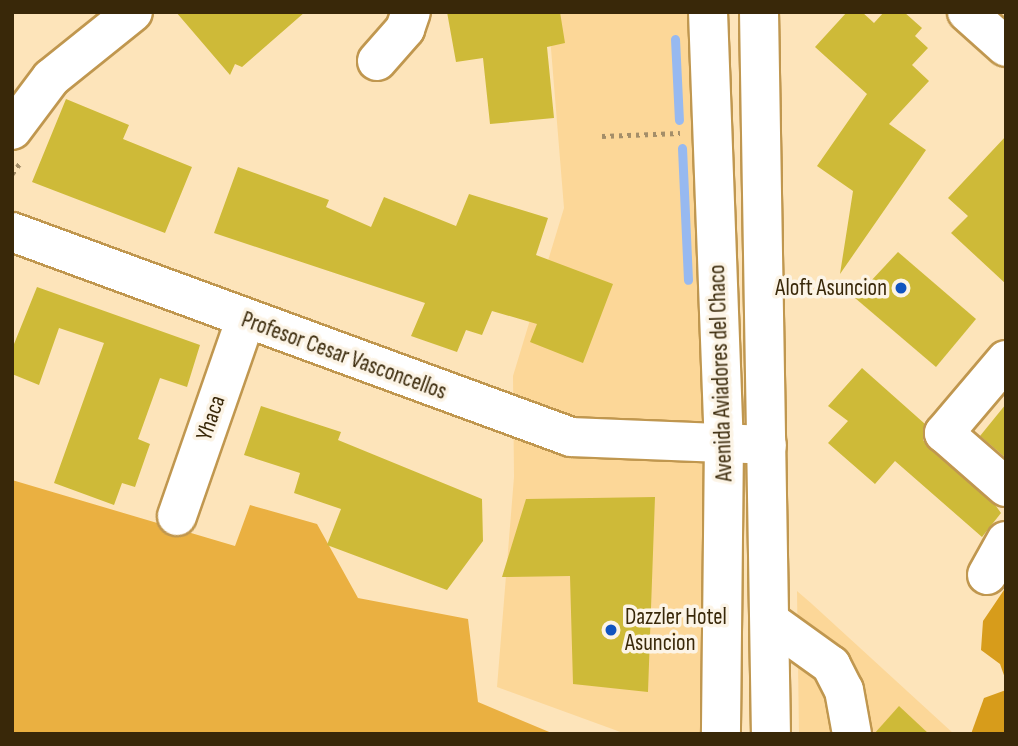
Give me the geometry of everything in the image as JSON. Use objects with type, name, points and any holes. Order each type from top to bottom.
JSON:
[{"type":"main road","points":[[12,130],[51,78],[133,12]]},
{"type":"main road","points":[[377,61],[405,29],[411,12]]},
{"type":"main road","name":"Avenida Aviadores del Chaco","points":[[708,12],[724,441],[721,734]]},
{"type":"main road","name":"Avenida Aviadores del Chaco","points":[[760,12],[771,734]]},
{"type":"main road","points":[[967,12],[1006,47]]},
{"type":"main road","name":"Profesor Cesar Vasconcellos","points":[[12,232],[245,321],[571,438],[724,441],[767,445]]},
{"type":"main road","name":"Yhaca","points":[[177,516],[245,321]]},
{"type":"main road","points":[[1006,360],[944,433],[1006,487]]},
{"type":"main road","points":[[987,575],[1006,541]]},
{"type":"main road","points":[[771,622],[831,665],[844,690],[852,734]]},
{"type":"main road","points":[[828,734],[831,665]]},
{"type":"path","points":[[602,136],[713,131]]},
{"type":"shaded area","points":[[548,12],[689,12],[705,461],[700,734],[626,734],[497,687],[514,477],[513,376],[564,208]]},
{"type":"shaded area","points":[[12,480],[235,546],[250,505],[317,524],[358,598],[468,619],[478,702],[554,734],[12,734]]},
{"type":"shaded area","points":[[1006,587],[1006,681],[1000,664],[981,650],[983,621]]},
{"type":"shaded area","points":[[797,591],[812,604],[954,734],[799,734]]},
{"type":"shaded area","points":[[1006,690],[1006,734],[971,734],[984,698]]},
{"type":"building","points":[[176,12],[305,12],[242,67],[235,64],[230,75]]},
{"type":"building","points":[[447,12],[560,12],[565,43],[547,47],[554,118],[490,124],[483,58],[456,62]]},
{"type":"building","points":[[847,12],[862,12],[874,23],[884,12],[904,12],[922,28],[915,36],[928,48],[912,65],[929,81],[889,124],[926,150],[840,274],[853,191],[817,166],[867,94],[815,47]]},
{"type":"building","points":[[66,99],[129,125],[123,139],[192,167],[165,233],[32,182]]},
{"type":"building","points":[[1006,136],[1006,284],[951,233],[968,216],[948,198]]},
{"type":"building","points":[[238,167],[329,200],[326,207],[371,227],[384,197],[456,226],[469,194],[548,218],[536,255],[613,284],[583,363],[530,342],[537,324],[492,311],[482,335],[466,330],[457,352],[411,336],[425,303],[214,233]]},
{"type":"building","name":"Aloft Asuncion","points":[[898,252],[976,319],[936,367],[855,298]]},
{"type":"building","points":[[37,287],[200,345],[187,387],[160,378],[138,439],[150,444],[135,487],[122,483],[114,505],[54,483],[104,343],[59,328],[39,385],[12,374],[12,349]]},
{"type":"building","points":[[862,368],[925,424],[923,440],[930,449],[1001,513],[982,537],[895,461],[875,484],[828,443],[848,421],[828,406]]},
{"type":"building","points":[[1006,404],[1006,458],[980,436]]},
{"type":"building","points":[[261,406],[341,432],[338,440],[482,499],[483,541],[447,590],[327,545],[341,509],[294,493],[300,473],[244,455]]},
{"type":"building","name":"Dazzler Hotel Asuncion","points":[[655,497],[648,692],[573,684],[570,576],[502,577],[526,499]]},
{"type":"building","points":[[899,706],[929,734],[874,734]]},
{"type":"waterway","points":[[675,39],[679,120]]},
{"type":"waterway","points":[[682,148],[688,280]]},
{"type":"place","name":"Aloft Asuncion","points":[[901,288]]},
{"type":"place","name":"Dazzler Hotel Asuncion","points":[[611,630]]}]
